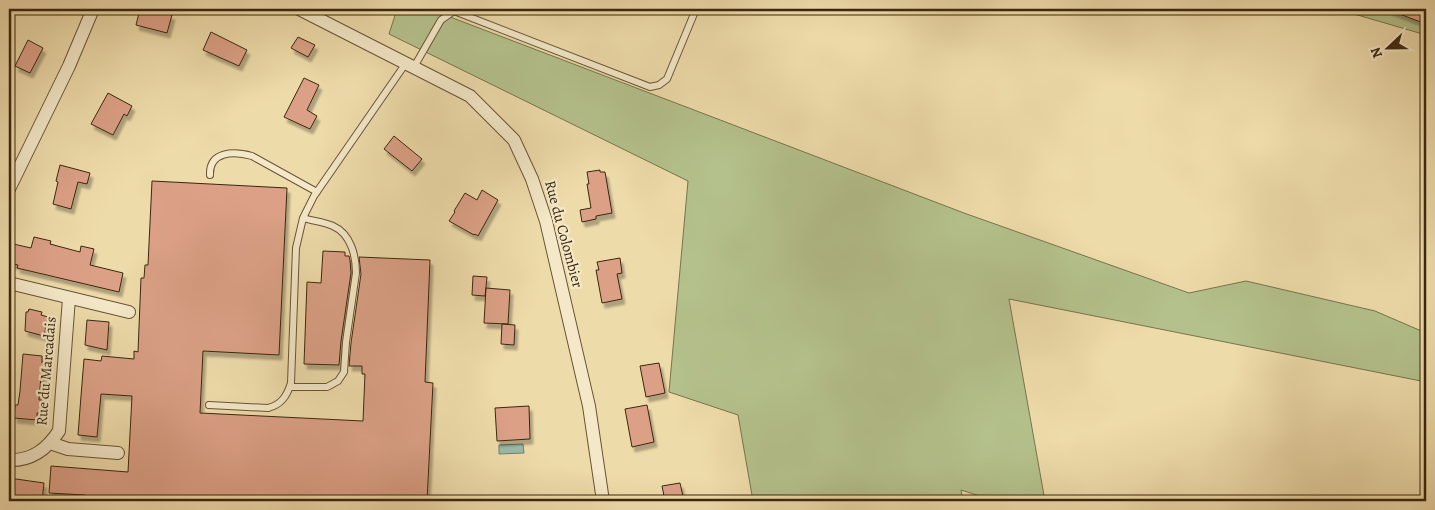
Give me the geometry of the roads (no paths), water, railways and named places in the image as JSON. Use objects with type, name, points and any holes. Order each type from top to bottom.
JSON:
[{"type":"street","points":[[9,188],[94,9]]},
{"type":"street","name":"Rue du Colombier","points":[[299,9],[470,96],[514,140],[532,179],[546,221],[589,406],[603,501]]},
{"type":"street","name":"Rue du Marcadais","points":[[9,283],[129,312]]},
{"type":"street","name":"Rue du Marcadais","points":[[9,460],[29,458],[37,454],[50,443],[59,431],[69,298]]},
{"type":"street","name":"Rue du Marcadais","points":[[50,443],[68,449],[118,453]]},
{"type":"lane","points":[[209,405],[268,408],[275,407],[284,398],[290,387],[296,248],[303,218],[317,192],[441,20],[454,11],[650,87],[668,80],[696,9]]},
{"type":"lane","points":[[210,175],[211,165],[217,157],[226,154],[244,154],[252,156],[317,192]]},
{"type":"lane","points":[[290,387],[327,387],[342,377],[345,366],[346,342],[356,273],[352,246],[342,232],[334,227],[303,218]]}]
